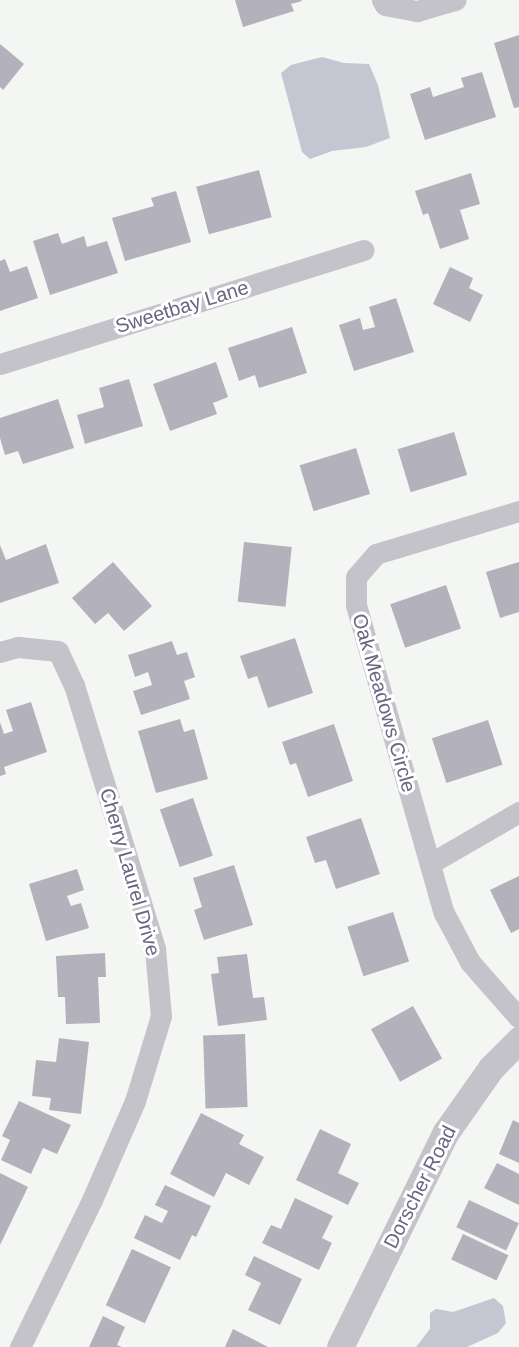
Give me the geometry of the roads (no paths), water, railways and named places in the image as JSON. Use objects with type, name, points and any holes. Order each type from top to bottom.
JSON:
[{"type":"street","points":[[382,0],[385,5],[417,11],[455,0]]},
{"type":"street","name":"Sweetbay Lane","points":[[0,364],[364,250]]},
{"type":"street","name":"Oak Meadows Circle","points":[[519,511],[376,554],[356,577],[356,605],[444,913],[470,962],[519,1018]]},
{"type":"street","name":"Cherry Laurel Drive","points":[[0,652],[18,646],[58,651],[74,685],[155,949],[161,1016],[135,1101],[92,1200],[20,1347]]},
{"type":"street","points":[[431,863],[519,812]]},
{"type":"street","name":"Dorscher Road","points":[[340,1347],[446,1132],[491,1068],[519,1040]]}]
